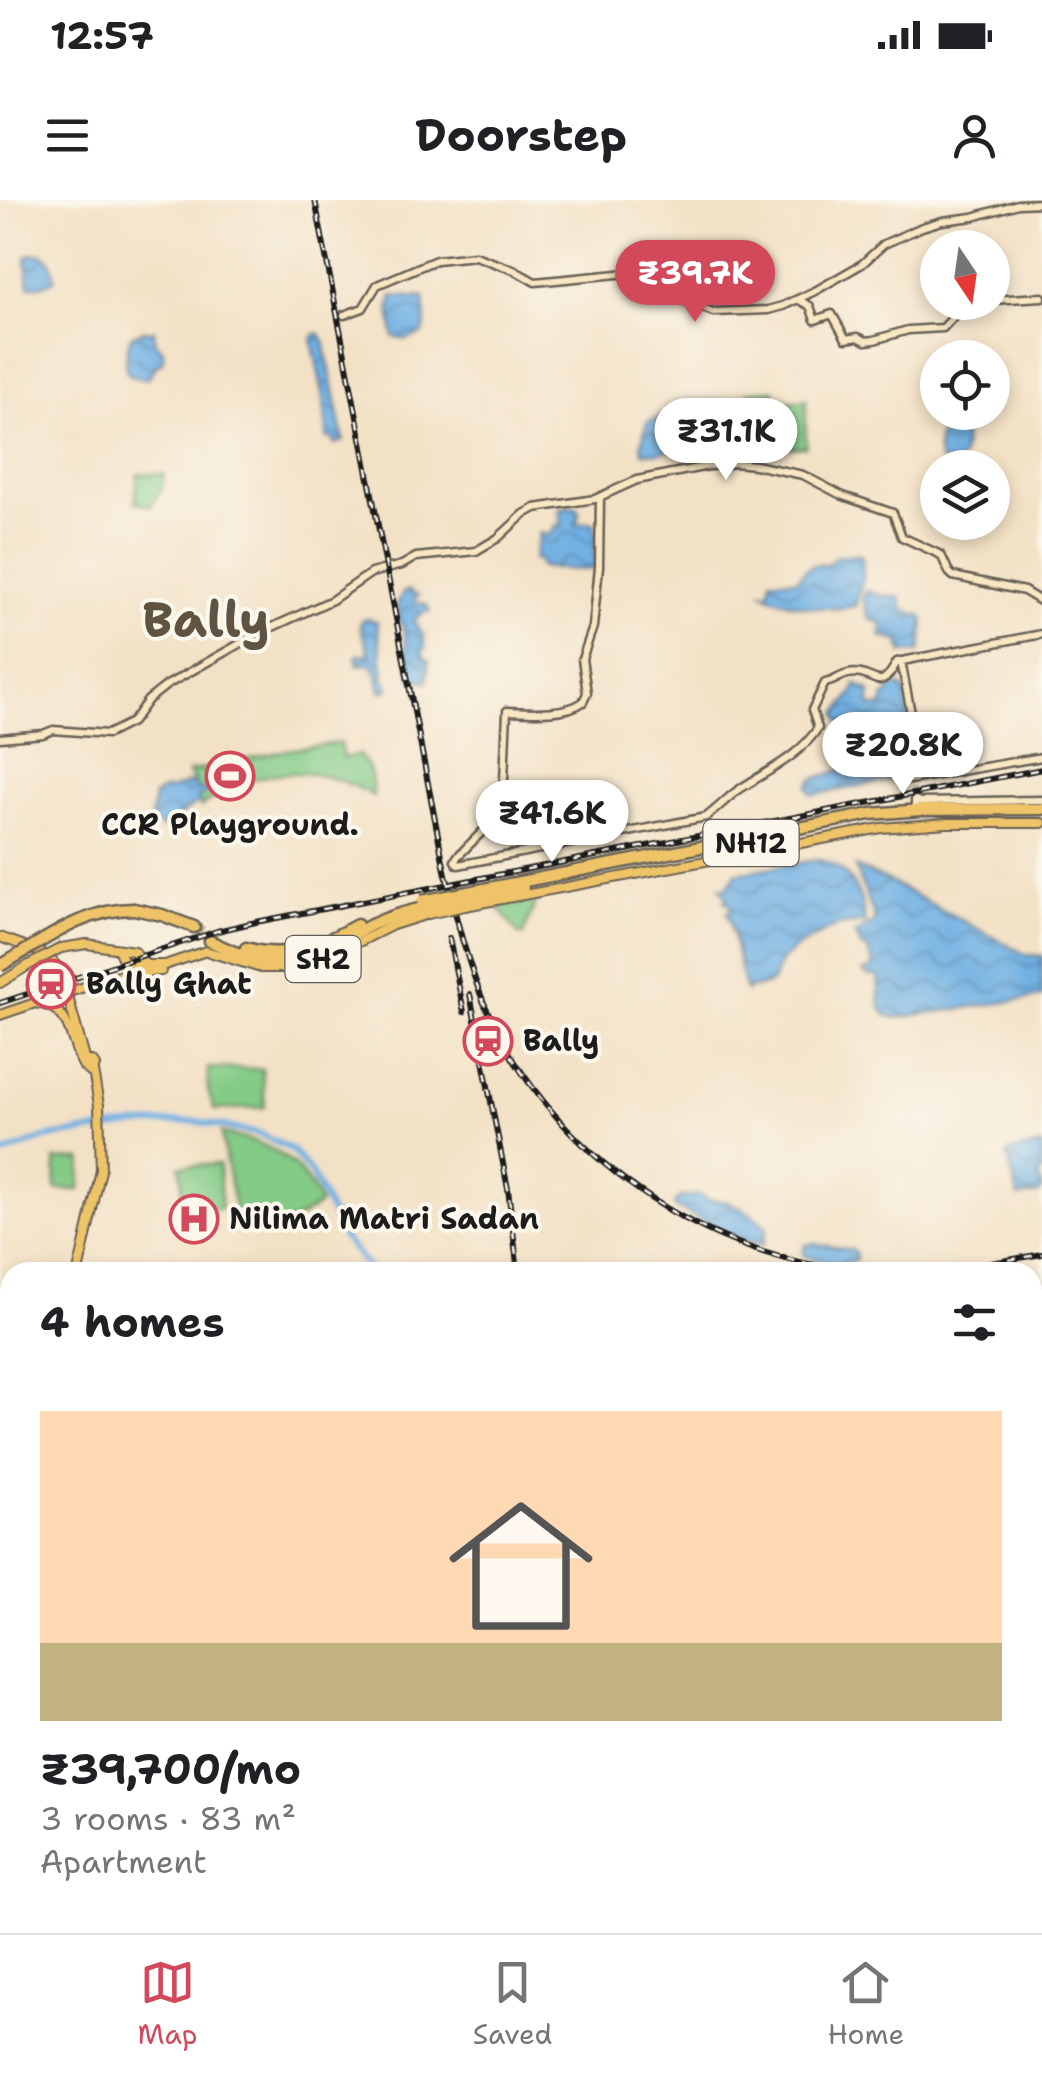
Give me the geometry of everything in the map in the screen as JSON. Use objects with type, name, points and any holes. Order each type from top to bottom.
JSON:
[{"type":"highway","name":"NH12","points":[[214,945],[265,953],[295,952],[324,943],[394,908],[425,908],[871,814],[920,810],[1042,812]]},
{"type":"highway","points":[[0,970],[81,925],[134,912],[189,929]]},
{"type":"main road","points":[[464,900],[880,828],[1042,823]]},
{"type":"main road","points":[[0,937],[47,956],[56,962],[61,973]]},
{"type":"main road","points":[[0,983],[62,948],[87,944],[134,951],[144,964]]},
{"type":"main road","points":[[0,1014],[126,974],[167,970],[214,945]]},
{"type":"main road","points":[[118,950],[126,964],[165,965],[189,958]]},
{"type":"main road","points":[[65,986],[97,1092],[101,1142],[100,1178],[80,1262]]},
{"type":"main road","points":[[35,1003],[54,1007],[62,1014],[88,1068]]},
{"type":"street","points":[[344,315],[363,308],[376,285],[436,260],[475,256],[535,282],[628,273],[713,312],[768,310],[798,300],[862,264],[884,244],[902,235],[938,222],[1018,204],[1042,203]]},
{"type":"street","points":[[1010,299],[1042,297]]},
{"type":"street","points":[[798,300],[810,306],[814,320],[832,314],[846,339],[858,337],[866,341],[908,330],[944,328],[951,320]]},
{"type":"street","points":[[0,738],[52,730],[114,732],[132,722],[148,700],[167,685],[255,635],[332,600],[373,572],[416,557],[476,552],[535,508],[600,497],[637,480],[703,467],[735,463],[803,475],[843,496],[893,513],[902,537],[942,556],[952,576],[1024,591],[1042,602]]},
{"type":"street","points":[[600,497],[593,627],[582,659],[587,693],[580,706],[574,708],[508,711],[499,815],[457,857],[458,865],[706,817],[808,742],[818,728],[812,710],[825,683],[852,673],[882,681],[897,662],[1042,634]]},
{"type":"street","points":[[901,662],[915,734],[900,746],[912,784],[1042,757]]},
{"type":"street","points":[[916,806],[915,800],[1042,800]]},
{"type":"green space","points":[[774,390],[776,403],[806,400],[806,447],[774,448],[775,408],[750,409],[748,392]]},
{"type":"green space","points":[[138,474],[164,474],[162,489],[151,506],[135,502]]},
{"type":"green space","name":"CCR Playground.","points":[[340,743],[343,758],[359,755],[367,764],[373,796],[329,777],[285,773],[243,783],[201,807],[189,772],[287,750]]},
{"type":"green space","points":[[536,901],[523,935],[498,907]]},
{"type":"green space","points":[[208,1068],[262,1069],[265,1107],[214,1110],[208,1090]]},
{"type":"green space","points":[[221,1133],[268,1147],[281,1155],[303,1174],[320,1204],[281,1226],[262,1225],[236,1216]]},
{"type":"green space","points":[[82,1159],[80,1190],[56,1189],[55,1160]]},
{"type":"green space","points":[[219,1164],[221,1208],[184,1210],[180,1166]]},
{"type":"water","points":[[42,254],[50,260],[55,279],[29,286],[26,258]]},
{"type":"water","points":[[393,296],[424,298],[423,333],[405,339],[394,337],[390,309]]},
{"type":"water","points":[[154,331],[156,343],[163,350],[163,361],[148,378],[138,378],[127,372],[126,352],[131,336]]},
{"type":"water","points":[[319,333],[324,341],[344,441],[334,444],[333,438],[327,438],[324,398],[312,340]]},
{"type":"water","points":[[661,417],[672,421],[675,442],[659,453],[643,452],[647,422]]},
{"type":"water","points":[[942,430],[962,430],[963,450],[938,450]]},
{"type":"water","points":[[578,508],[576,524],[596,525],[596,568],[541,567],[539,560],[534,559],[540,532],[551,534],[556,525],[560,527],[559,510]]},
{"type":"water","points":[[856,554],[862,556],[863,576],[856,605],[809,606],[763,592],[769,592],[771,579],[797,580],[809,567]]},
{"type":"water","points":[[409,590],[418,595],[414,602],[426,604],[430,611],[414,621],[423,635],[424,658],[429,660],[427,682],[411,677],[399,619],[397,604]]},
{"type":"water","points":[[867,590],[900,597],[903,608],[921,615],[924,621],[918,652],[902,653],[900,641],[881,637],[883,624],[869,619],[863,597]]},
{"type":"water","points":[[362,620],[377,622],[384,674],[381,677],[389,687],[387,691],[381,691],[371,664],[358,665],[356,657],[370,655],[360,625]]},
{"type":"water","points":[[856,684],[870,691],[870,706],[883,707],[891,687],[901,686],[911,736],[875,753],[840,721],[837,714]]},
{"type":"water","points":[[895,749],[906,771],[902,778],[818,794],[812,794],[808,786],[813,779]]},
{"type":"water","points":[[193,780],[198,791],[202,788],[207,793],[199,797],[199,803],[162,829],[153,823],[154,796],[165,789],[190,785]]},
{"type":"water","points":[[817,860],[837,867],[852,882],[865,923],[836,926],[797,947],[779,963],[772,982],[746,991],[727,912],[732,910],[729,902],[724,902],[727,897],[720,887],[727,888],[736,873]]},
{"type":"water","points":[[855,867],[1027,955],[1042,956],[1042,997],[895,1018],[884,1014],[878,976],[863,972],[874,967],[867,948],[862,948],[855,934],[875,918]]},
{"type":"water","points":[[1042,1145],[1042,1172],[1038,1173],[1042,1190],[1018,1197],[1007,1155]]},
{"type":"water","points":[[698,1195],[733,1204],[755,1217],[767,1228],[763,1245],[736,1238],[675,1207],[680,1197]]},
{"type":"water","points":[[805,1245],[852,1250],[856,1261],[830,1262],[803,1255]]},
{"type":"waterway","points":[[0,1155],[48,1137],[133,1125],[195,1121],[260,1134],[292,1150],[311,1173],[343,1237],[363,1262]]},
{"type":"tunnel","points":[[913,788],[915,800]]},
{"type":"tunnel","points":[[194,927],[221,940]]},
{"type":"railway","points":[[315,200],[443,861],[457,922],[483,1002],[523,1073],[560,1121],[604,1164],[654,1200],[707,1230],[803,1262]]},
{"type":"railway","points":[[0,1003],[217,931],[256,922],[1042,769]]},
{"type":"railway","points":[[449,938],[464,1012]]},
{"type":"railway","points":[[470,994],[508,1189],[517,1262]]},
{"type":"railway","points":[[997,1262],[1042,1254]]},
{"type":"place","name":"CCR Playground.","points":[[230,776]]},
{"type":"place","name":"Bally Ghat","points":[[51,984]]},
{"type":"place","name":"Bally","points":[[488,1041]]},
{"type":"place","name":"Nilima Matri Sadan","points":[[194,1219]]},
{"type":"district","name":"Bally","points":[[206,619]]}]
